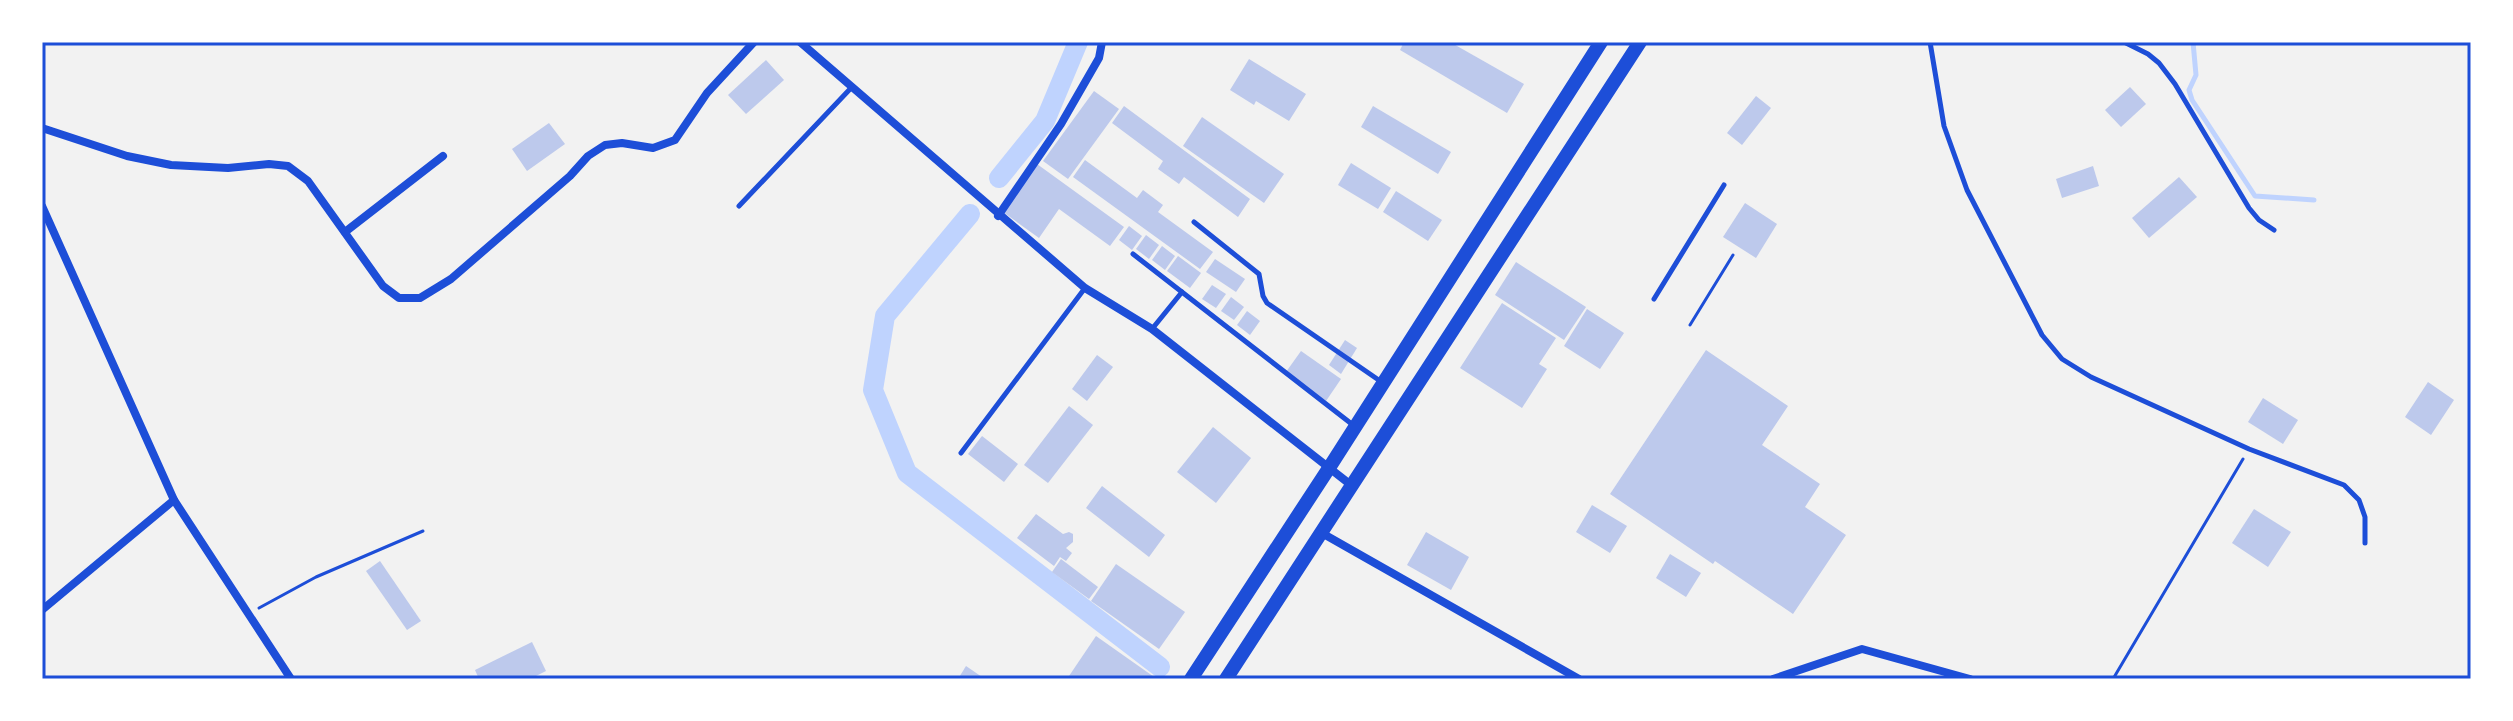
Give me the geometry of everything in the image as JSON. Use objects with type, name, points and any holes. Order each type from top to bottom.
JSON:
[{"type":"main road","points":[[1191,679],[1601,42]]},
{"type":"main road","points":[[1226,679],[1640,42]]},
{"type":"street","points":[[42,128],[127,156],[171,165],[228,168],[269,164],[288,166],[308,181],[383,286],[399,298],[420,298],[451,279],[570,176],[588,156],[605,145],[622,143],[653,148],[675,140],[707,93],[754,42]]},
{"type":"street","points":[[800,42],[1085,288],[1152,329],[1351,485]]},
{"type":"street","points":[[998,216],[1061,124],[1099,58],[1102,42]]},
{"type":"street","points":[[345,232],[443,156]]},
{"type":"street","points":[[42,206],[174,500],[291,679]]},
{"type":"street","points":[[42,610],[174,500]]},
{"type":"street","points":[[1320,532],[1579,679]]},
{"type":"street","points":[[1773,679],[1862,649],[1970,679]]},
{"type":"lane","points":[[1930,42],[1944,126],[1967,190],[2042,335],[2062,359],[2091,377],[2249,449],[2344,485],[2359,500],[2365,517],[2365,543]]},
{"type":"lane","points":[[2124,42],[2159,63],[2175,84],[2249,208],[2259,220],[2274,230]]},
{"type":"lane","points":[[739,206],[851,88]]},
{"type":"lane","points":[[1654,299],[1724,185]]},
{"type":"lane","points":[[1194,222],[1259,274],[1267,303],[1384,383]]},
{"type":"lane","points":[[1133,254],[1355,427]]},
{"type":"lane","points":[[961,453],[1085,288]]},
{"type":"lane","points":[[1152,329],[1182,292]]},
{"type":"path","points":[[1690,325],[1733,255]]},
{"type":"path","points":[[2113,679],[2249,449]]},
{"type":"path","points":[[249,614],[316,577],[423,531]]},
{"type":"building","points":[[1404,42],[1450,42],[1524,84],[1507,113],[1400,50]]},
{"type":"building","points":[[1249,59],[1306,94],[1289,121],[1230,90]]},
{"type":"building","points":[[766,60],[784,80],[746,114],[728,95]]},
{"type":"building","points":[[2130,87],[2146,104],[2121,127],[2105,110]]},
{"type":"building","points":[[1094,91],[1119,109],[1068,179],[1043,161]]},
{"type":"building","points":[[1756,96],[1771,108],[1742,145],[1727,133]]},
{"type":"building","points":[[1124,106],[1250,199],[1238,217],[1184,177],[1179,184],[1158,169],[1163,161],[1112,123]]},
{"type":"building","points":[[1373,106],[1451,152],[1438,174],[1361,127]]},
{"type":"building","points":[[1202,117],[1284,174],[1264,203],[1183,146]]},
{"type":"building","points":[[549,123],[565,144],[527,171],[512,149]]},
{"type":"building","points":[[1085,160],[1137,198],[1143,190],[1163,205],[1158,212],[1213,252],[1200,269],[1073,177]]},
{"type":"building","points":[[1351,163],[1391,188],[1378,209],[1338,185]]},
{"type":"building","points":[[1037,164],[1124,227],[1110,246],[1059,209],[1039,238],[1003,212]]},
{"type":"building","points":[[2093,166],[2099,186],[2062,198],[2056,179]]},
{"type":"building","points":[[2179,177],[2197,197],[2149,238],[2132,218]]},
{"type":"building","points":[[1396,191],[1442,220],[1428,241],[1383,212]]},
{"type":"building","points":[[1745,203],[1777,224],[1756,258],[1723,237]]},
{"type":"building","points":[[1129,226],[1142,236],[1132,250],[1119,240]]},
{"type":"building","points":[[1146,235],[1159,245],[1149,259],[1136,249]]},
{"type":"building","points":[[1162,246],[1175,256],[1165,270],[1152,260]]},
{"type":"building","points":[[1178,256],[1201,273],[1190,288],[1167,271]]},
{"type":"building","points":[[1215,259],[1245,279],[1236,292],[1206,272]]},
{"type":"building","points":[[1516,262],[1586,307],[1564,340],[1495,295]]},
{"type":"building","points":[[1212,285],[1226,294],[1216,308],[1202,299]]},
{"type":"building","points":[[1231,297],[1244,307],[1234,320],[1221,311]]},
{"type":"building","points":[[1502,303],[1556,338],[1539,364],[1547,369],[1522,408],[1460,368]]},
{"type":"building","points":[[1587,309],[1624,333],[1600,369],[1564,346]]},
{"type":"building","points":[[1247,311],[1260,321],[1250,335],[1237,325]]},
{"type":"building","points":[[1345,340],[1357,348],[1341,374],[1329,365]]},
{"type":"building","points":[[1706,350],[1788,406],[1762,445],[1820,484],[1805,507],[1846,535],[1793,614],[1610,494]]},
{"type":"building","points":[[1301,351],[1341,379],[1326,401],[1286,372]]},
{"type":"building","points":[[1097,355],[1113,367],[1087,401],[1072,389]]},
{"type":"building","points":[[2428,382],[2454,400],[2431,435],[2405,417]]},
{"type":"building","points":[[2263,398],[2298,420],[2283,444],[2248,422]]},
{"type":"building","points":[[1069,406],[1093,425],[1048,483],[1024,465]]},
{"type":"building","points":[[1213,427],[1251,458],[1216,503],[1177,472]]},
{"type":"building","points":[[982,436],[1018,464],[1004,482],[968,454]]},
{"type":"building","points":[[1102,486],[1165,535],[1149,557],[1086,508]]},
{"type":"building","points":[[1592,505],[1627,526],[1610,553],[1576,532]]},
{"type":"building","points":[[2254,509],[2291,532],[2268,567],[2232,543]]},
{"type":"building","points":[[1036,514],[1063,534],[1073,534],[1073,542],[1066,548],[1072,553],[1066,561],[1060,557],[1054,566],[1017,538]]},
{"type":"building","points":[[1426,532],[1469,557],[1451,590],[1407,565]]},
{"type":"building","points":[[1670,554],[1701,573],[1686,597],[1656,578]]},
{"type":"building","points":[[1061,559],[1098,587],[1089,599],[1052,572]]},
{"type":"building","points":[[380,561],[421,621],[407,630],[366,571]]},
{"type":"building","points":[[1116,564],[1185,612],[1159,649],[1091,601]]},
{"type":"building","points":[[1096,636],[1157,679],[1067,679]]},
{"type":"building","points":[[532,642],[546,671],[530,679],[479,679],[475,670]]},
{"type":"building","points":[[966,666],[985,679],[958,679]]},
{"type":"waterway","points":[[999,178],[1045,121],[1078,42]]},
{"type":"waterway","points":[[2193,42],[2196,75],[2189,90],[2192,100],[2255,196],[2314,200]]},
{"type":"waterway","points":[[970,214],[885,316],[873,390],[907,473],[1160,667]]}]
